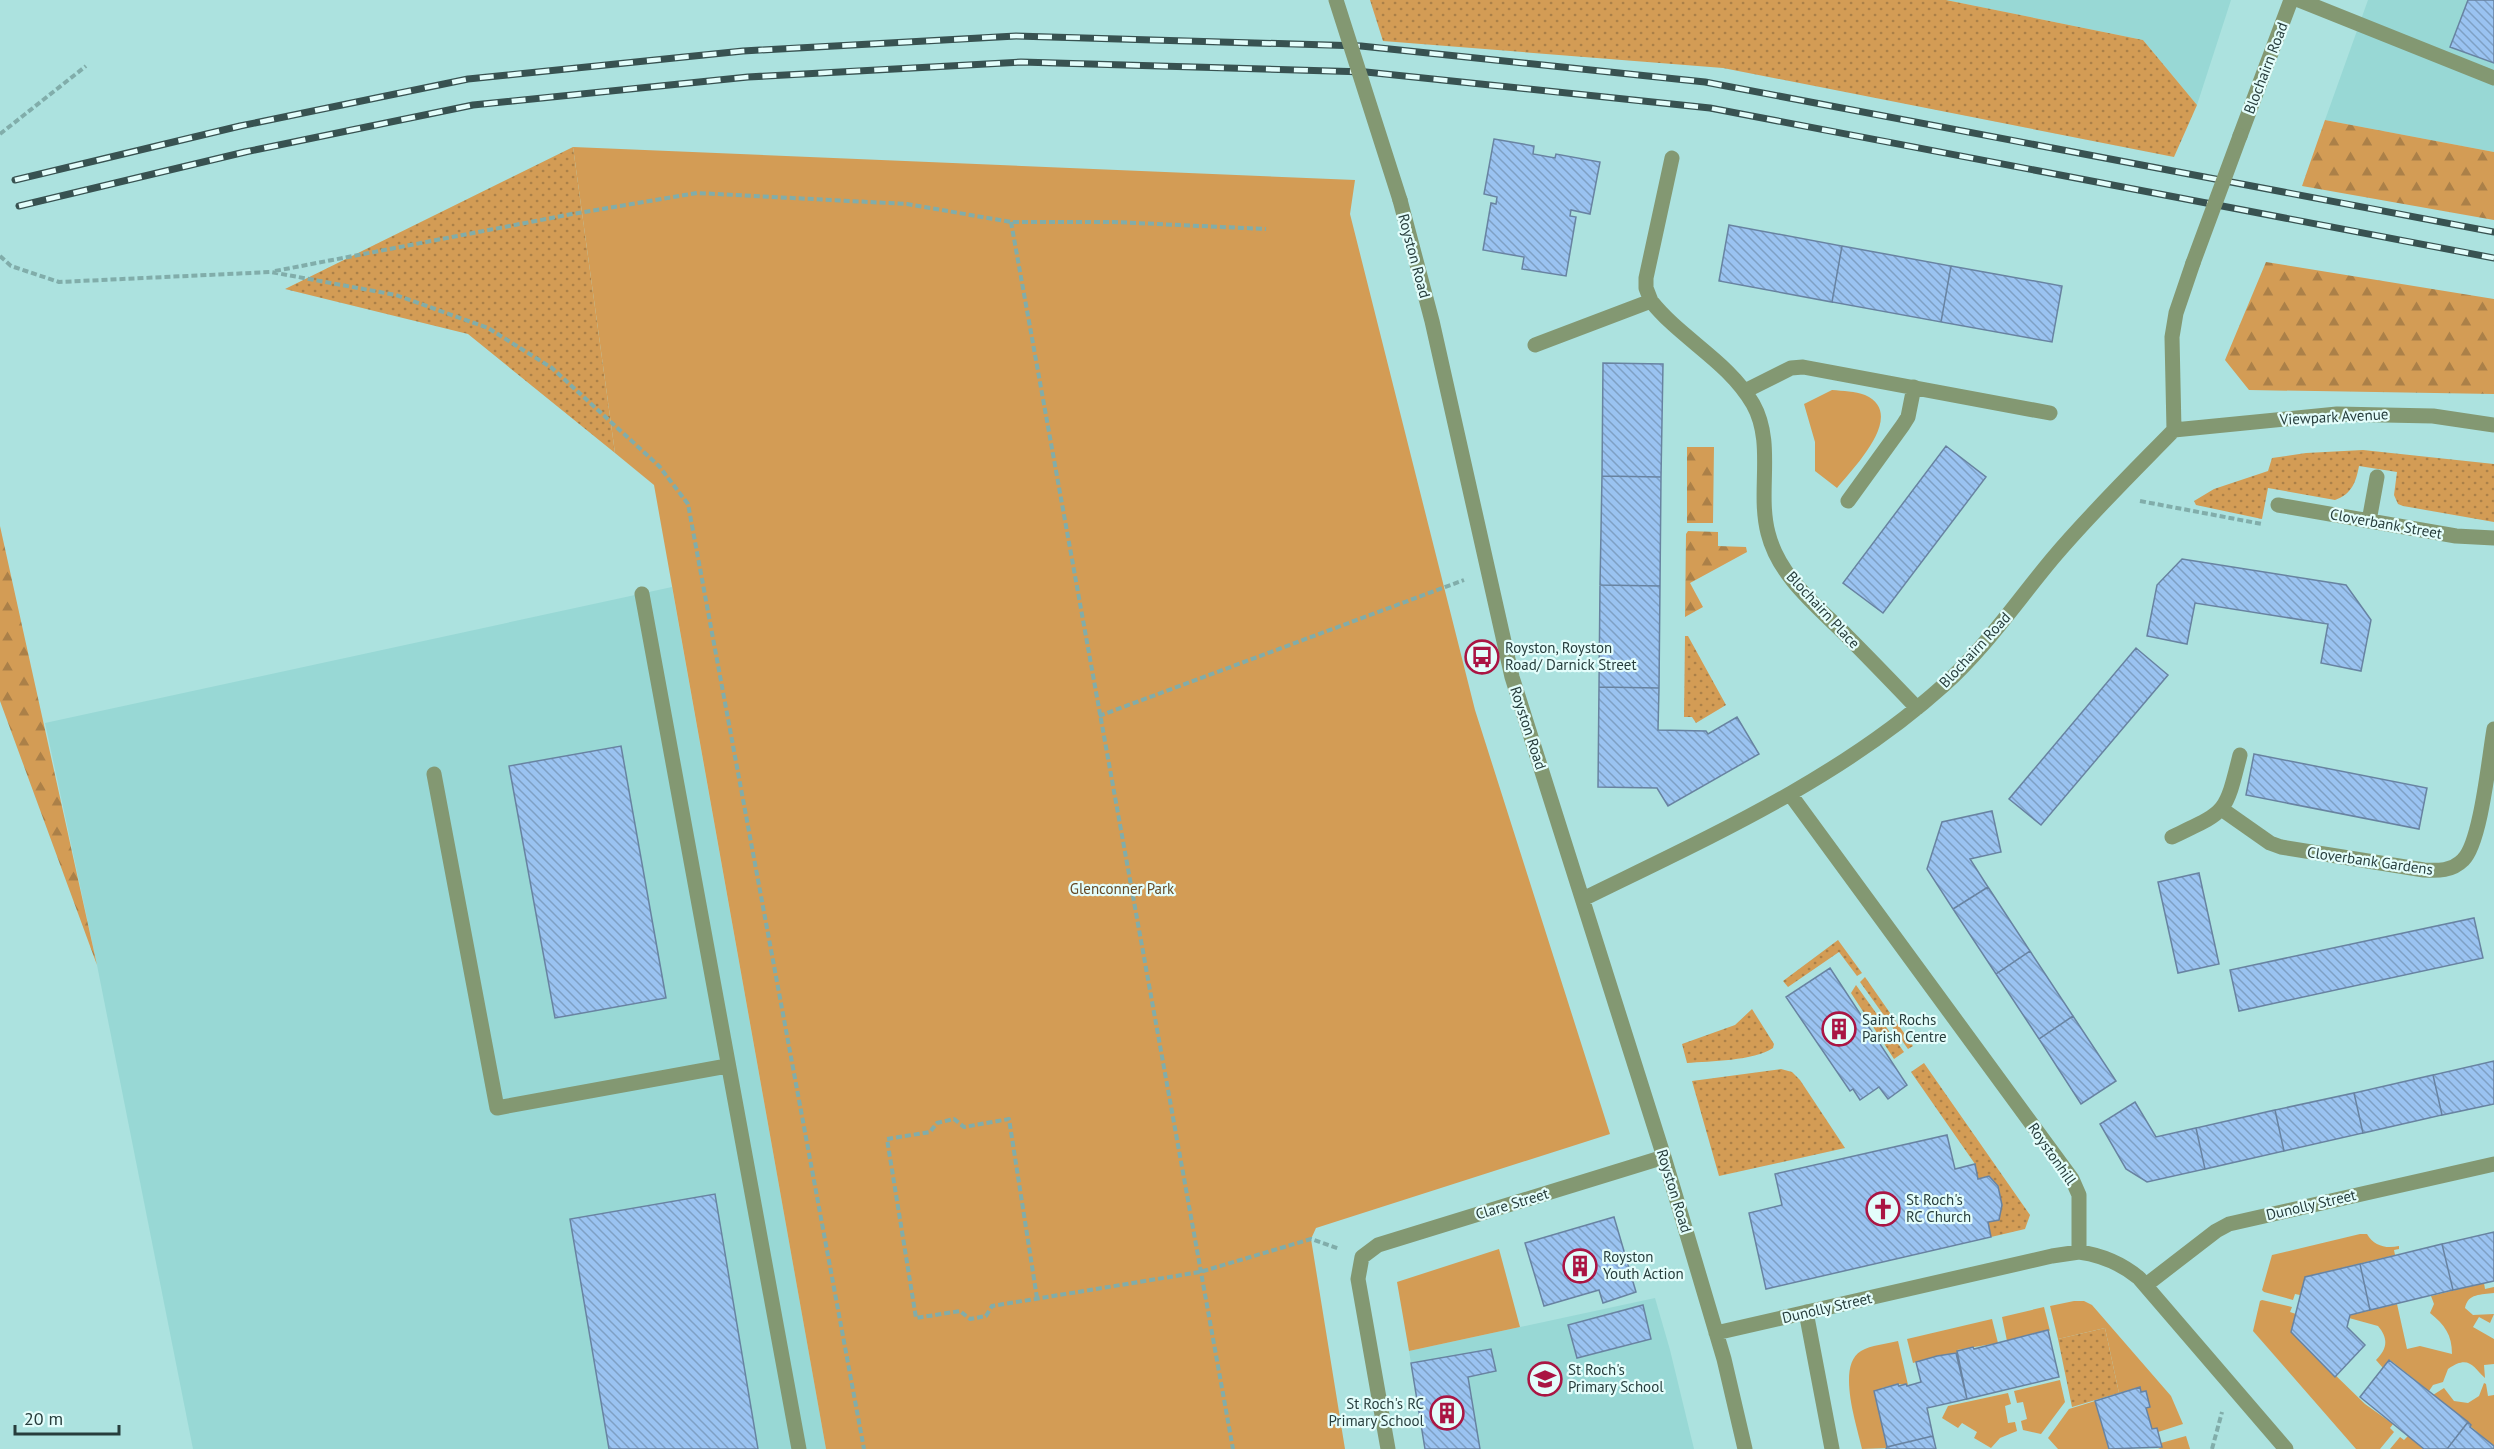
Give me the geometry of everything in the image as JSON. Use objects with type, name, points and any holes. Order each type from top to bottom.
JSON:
[{"type":"street","name":"Royston Road","points":[[1336,0],[1400,200],[1432,321],[1512,677],[1664,1157],[1716,1333],[1745,1449]]},
{"type":"street","name":"Blochairn Road","points":[[1583,899],[1790,794],[1872,742],[1917,708],[1973,657],[2058,553],[2174,430],[2172,337],[2176,314],[2291,0]]},
{"type":"street","points":[[2299,0],[2494,78]]},
{"type":"street","points":[[1535,345],[1651,301],[1646,288],[1646,278],[1671,158]]},
{"type":"street","name":"Blochairn Place","points":[[1651,301],[1732,376],[1744,391],[1760,419],[1763,432],[1765,518],[1775,553],[1785,570],[1809,600],[1917,708]]},
{"type":"street","points":[[1744,391],[1791,368],[1803,367],[2050,413]]},
{"type":"street","points":[[1848,501],[1908,417],[1914,387]]},
{"type":"street","name":"Viewpark Avenue","points":[[2174,430],[2337,414],[2433,416],[2494,425]]},
{"type":"street","points":[[2369,521],[2378,477]]},
{"type":"street","name":"Cloverbank Street","points":[[2278,505],[2456,536],[2494,538]]},
{"type":"street","points":[[642,594],[799,1449]]},
{"type":"street","name":"Cloverbank Gardens","points":[[2223,810],[2264,839],[2281,847],[2424,870],[2446,870],[2464,860],[2474,842],[2494,729]]},
{"type":"street","points":[[2172,837],[2209,820],[2223,810],[2230,794],[2240,755]]},
{"type":"street","points":[[434,774],[497,1108],[727,1066]]},
{"type":"street","name":"Roystonhill","points":[[1790,794],[2072,1179],[2079,1195],[2079,1252]]},
{"type":"street","name":"Clare Street","points":[[1362,1257],[1378,1245],[1664,1157]]},
{"type":"street","name":"Dunolly Street","points":[[2146,1285],[2216,1231],[2229,1224],[2494,1164]]},
{"type":"street","points":[[2079,1252],[2113,1262],[2132,1272],[2146,1285],[2286,1449]]},
{"type":"street","name":"Dunolly Street","points":[[1716,1333],[2040,1258],[2079,1252]]},
{"type":"street","points":[[1362,1257],[1358,1279],[1388,1449]]},
{"type":"street","points":[[1806,1312],[1832,1449]]},
{"type":"path","points":[[0,134],[86,66]]},
{"type":"path","points":[[0,256],[11,266],[59,282],[271,272],[572,214],[697,193],[906,204],[1011,222],[1114,222],[1266,229]]},
{"type":"path","points":[[1011,222],[1233,1449]]},
{"type":"path","points":[[271,272],[396,295],[488,328],[552,368],[659,466],[688,504],[864,1449]]},
{"type":"path","points":[[2110,496],[2270,526],[2278,505]]},
{"type":"path","points":[[1100,716],[1487,572]]},
{"type":"path","points":[[1037,1298],[1009,1119],[964,1126],[954,1119],[937,1123],[930,1132],[887,1139],[916,1318],[960,1311],[970,1318],[986,1316],[992,1306],[1200,1272],[1311,1239],[1362,1257]]},
{"type":"shaded area","points":[[1946,0],[2231,0],[2197,105],[2143,40]]},
{"type":"shaded area","points":[[2368,0],[2494,0],[2494,152],[2325,120]]},
{"type":"shaded area","points":[[672,587],[826,1449],[193,1449],[97,965],[45,723]]},
{"type":"shaded area","name":"St Roch's Primary School","points":[[1655,1298],[1694,1449],[1425,1449],[1409,1351]]},
{"type":"green space","points":[[1370,0],[1946,0],[2143,40],[2197,105],[2174,157],[1723,68],[1383,41]]},
{"type":"green space","points":[[2325,120],[2494,152],[2494,220],[2302,186]]},
{"type":"green space","points":[[573,147],[615,453],[468,334],[285,289]]},
{"type":"green space","name":"Glenconner Park","points":[[573,147],[1355,180],[1350,214],[1475,710],[1610,1134],[1316,1228],[1311,1239],[1345,1449],[826,1449],[654,485],[615,453]]},
{"type":"green space","points":[[2266,262],[2494,299],[2494,394],[2249,390],[2225,360]]},
{"type":"green space","points":[[1832,390],[1865,395],[1877,404],[1881,415],[1873,442],[1837,488],[1815,471],[1815,442],[1804,404]]},
{"type":"green space","points":[[1687,447],[1714,447],[1713,523],[1687,523]]},
{"type":"green space","points":[[2363,450],[2494,464],[2494,522],[2398,504],[2394,495],[2397,472],[2359,466],[2352,487],[2346,494],[2335,500],[2268,488],[2262,519],[2196,505],[2194,501],[2214,489],[2268,471],[2272,458],[2306,453]]},
{"type":"green space","points":[[0,526],[97,965],[0,701]]},
{"type":"green space","points":[[1688,531],[1718,532],[1718,546],[1746,547],[1747,552],[1690,583],[1703,607],[1685,617],[1686,534]]},
{"type":"green space","points":[[1685,636],[1688,636],[1726,705],[1696,723],[1692,717],[1684,717]]},
{"type":"green space","points":[[1838,940],[1862,973],[1857,976],[1839,952],[1788,987],[1783,981]]},
{"type":"green space","points":[[1865,977],[1913,1046],[1908,1049],[1860,982]]},
{"type":"green space","points":[[1856,985],[1904,1052],[1894,1059],[1851,993]]},
{"type":"green space","points":[[1752,1009],[1774,1044],[1773,1048],[1744,1058],[1687,1063],[1682,1044],[1735,1025]]},
{"type":"green space","points":[[1924,1063],[2030,1215],[2025,1229],[1991,1237],[1988,1222],[1999,1220],[1989,1176],[1978,1179],[1975,1164],[1911,1072]]},
{"type":"green space","points":[[1781,1069],[1792,1072],[1800,1080],[1845,1148],[1719,1176],[1692,1081]]},
{"type":"green space","points":[[2367,1234],[2381,1246],[2399,1246],[2399,1249],[2394,1250],[2395,1255],[2305,1277],[2300,1295],[2295,1294],[2293,1300],[2262,1290],[2272,1255]]},
{"type":"green space","points":[[1499,1249],[1520,1327],[1409,1351],[1397,1282]]},
{"type":"green space","points":[[2484,1283],[2485,1289],[2494,1287],[2494,1293],[2472,1297],[2465,1308],[2473,1315],[2494,1314],[2490,1323],[2479,1317],[2473,1327],[2494,1339],[2494,1364],[2484,1365],[2485,1378],[2474,1366],[2466,1362],[2461,1363],[2448,1369],[2443,1382],[2433,1385],[2429,1391],[2390,1360],[2383,1368],[2376,1360],[2385,1344],[2382,1331],[2378,1326],[2349,1318],[2350,1315],[2397,1304],[2407,1349],[2420,1346],[2452,1354],[2447,1331],[2430,1313],[2434,1304],[2431,1296]]},
{"type":"green space","points":[[2262,1300],[2292,1307],[2290,1312],[2296,1314],[2291,1332],[2365,1404],[2393,1424],[2390,1428],[2394,1432],[2380,1449],[2356,1449],[2253,1331]]},
{"type":"green space","points":[[2084,1301],[2092,1305],[2171,1396],[2183,1424],[2158,1432],[2152,1429],[2146,1408],[2150,1407],[2146,1391],[2141,1392],[2140,1387],[2119,1393],[2105,1328],[2058,1339],[2050,1306]]},
{"type":"green space","points":[[2044,1307],[2050,1331],[2007,1341],[2002,1317]]},
{"type":"green space","points":[[1992,1319],[1998,1343],[1957,1350],[1958,1353],[1936,1356],[1913,1363],[1907,1339]]},
{"type":"green space","points":[[2105,1328],[2119,1393],[2072,1407],[2058,1339]]},
{"type":"green space","points":[[1898,1341],[1908,1385],[1898,1384],[1882,1388],[1887,1448],[1862,1449],[1850,1397],[1850,1369],[1854,1359],[1861,1351]]},
{"type":"green space","points":[[2060,1380],[2065,1402],[2041,1434],[2023,1430],[2021,1421],[2027,1419],[2023,1402],[2017,1403],[2014,1391]]},
{"type":"green space","points":[[2484,1383],[2488,1396],[2494,1395],[2494,1446],[2433,1395],[2444,1388],[2454,1401],[2468,1403],[2479,1396]]},
{"type":"green space","points":[[2008,1393],[2011,1404],[2005,1406],[2008,1423],[2015,1422],[2017,1431],[2000,1438],[1991,1448],[1974,1438],[1977,1432],[1962,1423],[1958,1428],[1942,1418],[1948,1406]]},
{"type":"green space","points":[[2095,1401],[2109,1449],[2058,1449],[2048,1438],[2069,1409]]},
{"type":"green space","points":[[2186,1436],[2190,1449],[2158,1449],[2162,1447],[2161,1443]]},
{"type":"green space","points":[[2408,1436],[2424,1449],[2390,1449],[2400,1437],[2404,1440]]},
{"type":"building","points":[[2468,0],[2494,0],[2494,63],[2450,47]]},
{"type":"building","points":[[1494,139],[1534,146],[1533,154],[1555,158],[1556,154],[1600,162],[1590,214],[1571,210],[1570,216],[1576,217],[1566,276],[1522,269],[1524,257],[1483,250],[1491,203],[1496,204],[1497,197],[1484,194]]},
{"type":"building","points":[[1729,225],[1842,246],[1832,302],[1719,281]]},
{"type":"building","points":[[1842,246],[1951,266],[1941,322],[1832,302]]},
{"type":"building","points":[[1951,266],[2062,286],[2052,342],[1941,322]]},
{"type":"building","points":[[1603,363],[1663,364],[1661,477],[1602,476]]},
{"type":"building","points":[[1946,446],[1986,477],[1883,613],[1843,583]]},
{"type":"building","points":[[1602,476],[1661,477],[1660,586],[1600,585]]},
{"type":"building","points":[[2182,559],[2346,585],[2371,620],[2361,671],[2321,663],[2328,624],[2195,603],[2187,644],[2147,636],[2157,585]]},
{"type":"building","points":[[1600,585],[1660,586],[1659,688],[1599,687]]},
{"type":"building","points":[[2136,648],[2168,675],[2041,825],[2009,799]]},
{"type":"building","points":[[1599,687],[1659,688],[1658,730],[1706,731],[1708,734],[1737,717],[1759,754],[1668,806],[1657,788],[1598,787]]},
{"type":"building","points":[[621,746],[666,998],[555,1018],[509,766]]},
{"type":"building","points":[[2254,754],[2427,788],[2419,829],[2246,795]]},
{"type":"building","points":[[1992,811],[2001,852],[1970,859],[1988,887],[1953,909],[1927,869],[1942,822]]},
{"type":"building","points":[[2199,873],[2219,964],[2178,973],[2158,882]]},
{"type":"building","points":[[1988,887],[2030,951],[1996,974],[1953,909]]},
{"type":"building","points":[[2474,918],[2483,958],[2239,1011],[2230,970]]},
{"type":"building","points":[[2030,951],[2073,1016],[2039,1039],[1996,974]]},
{"type":"building","name":"Saint Rochs Parish Centre","points":[[1830,968],[1907,1085],[1888,1099],[1879,1087],[1860,1100],[1853,1089],[1850,1091],[1786,997]]},
{"type":"building","points":[[2073,1016],[2116,1081],[2081,1104],[2039,1039]]},
{"type":"building","points":[[2494,1061],[2494,1104],[2442,1115],[2433,1075]]},
{"type":"building","points":[[2433,1075],[2442,1115],[2363,1133],[2354,1093]]},
{"type":"building","points":[[2354,1093],[2363,1133],[2284,1151],[2275,1110]]},
{"type":"building","points":[[2135,1102],[2156,1137],[2196,1128],[2205,1169],[2147,1182],[2126,1169],[2100,1124]]},
{"type":"building","points":[[2275,1110],[2284,1151],[2205,1169],[2196,1128]]},
{"type":"building","name":"St Roch's RC Church","points":[[1947,1135],[1955,1169],[1975,1164],[1978,1179],[1989,1176],[1998,1186],[2002,1205],[1999,1220],[1988,1222],[1991,1237],[1766,1289],[1749,1213],[1782,1205],[1775,1174]]},
{"type":"building","points":[[715,1194],[758,1449],[609,1449],[570,1219]]},
{"type":"building","name":"Royston Youth Action","points":[[1614,1217],[1636,1292],[1603,1303],[1599,1290],[1544,1306],[1525,1243]]},
{"type":"building","points":[[2494,1232],[2494,1281],[2453,1290],[2442,1244]]},
{"type":"building","points":[[2442,1244],[2453,1290],[2370,1310],[2360,1264]]},
{"type":"building","points":[[2360,1264],[2370,1310],[2350,1315],[2347,1327],[2365,1345],[2335,1377],[2291,1332],[2305,1277]]},
{"type":"building","points":[[1643,1305],[1651,1339],[1577,1358],[1568,1325]]},
{"type":"building","points":[[2048,1330],[2059,1377],[1967,1399],[1957,1351],[1973,1347],[1974,1349]]},
{"type":"building","name":"St Roch's RC Primary School","points":[[1491,1349],[1496,1371],[1468,1377],[1480,1449],[1425,1449],[1411,1363]]},
{"type":"building","points":[[1956,1353],[1967,1399],[1927,1408],[1933,1436],[1887,1447],[1874,1391],[1898,1384],[1907,1386],[1921,1382],[1916,1362]]},
{"type":"building","points":[[2389,1360],[2468,1422],[2447,1449],[2424,1449],[2360,1397]]},
{"type":"building","points":[[2140,1387],[2141,1392],[2146,1391],[2150,1407],[2146,1408],[2152,1429],[2157,1428],[2162,1447],[2109,1449],[2095,1401]]},
{"type":"building","points":[[2468,1422],[2470,1427],[2494,1446],[2494,1449],[2447,1449]]},
{"type":"building","points":[[1933,1436],[1936,1449],[1886,1449],[1887,1447]]},
{"type":"railway","points":[[15,180],[240,126],[468,79],[743,51],[1016,36],[1361,46],[1705,82],[2494,232]]},
{"type":"railway","points":[[19,206],[245,152],[473,105],[748,77],[1021,62],[1366,72],[1710,108],[2494,258]]},
{"type":"place","name":"Royston, Royston Road/ Darnick Street","points":[[1482,657]]},
{"type":"place","name":"Saint Rochs Parish Centre","points":[[1839,1029]]},
{"type":"place","name":"St Roch's RC Church","points":[[1883,1209]]},
{"type":"place","name":"Royston Youth Action","points":[[1580,1266]]},
{"type":"place","name":"St Roch's Primary School","points":[[1545,1379]]},
{"type":"place","name":"St Roch's RC Primary School","points":[[1447,1413]]}]
